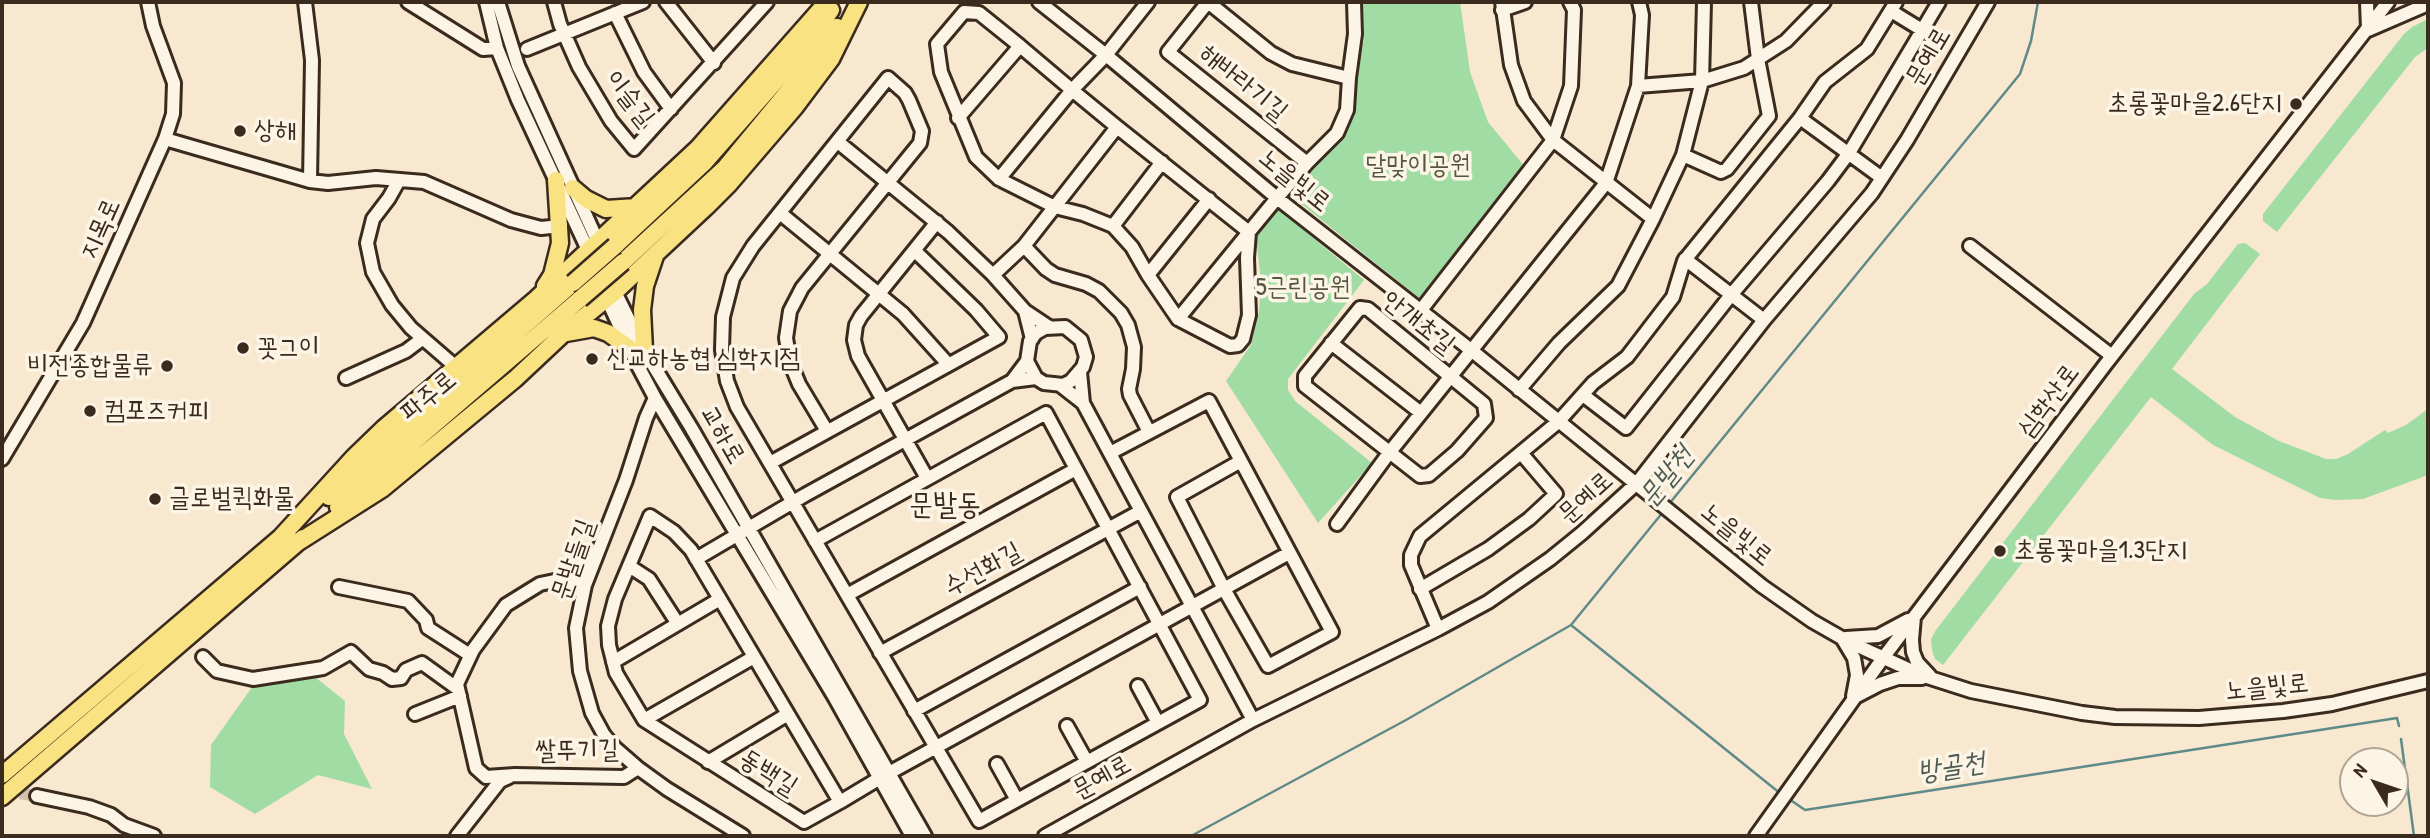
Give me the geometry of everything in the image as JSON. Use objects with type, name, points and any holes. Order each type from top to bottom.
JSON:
[{"type":"main road","points":[[280,538],[384,428],[536,299],[698,148],[827,2]]},
{"type":"main road","name":"파주로","points":[[2,775],[238,572],[365,467],[705,163],[802,51],[836,2]]},
{"type":"main road","points":[[297,543],[382,489],[515,379],[656,254],[729,184],[795,107],[831,59],[857,2]]},
{"type":"main road","name":"파주로","points":[[2,797],[623,262],[724,169],[813,61],[857,2]]},
{"type":"main road","points":[[536,299],[552,275],[560,243],[556,180]]},
{"type":"main road","points":[[573,188],[586,199],[606,209],[637,206]]},
{"type":"main road","points":[[564,333],[594,328],[637,349],[645,286],[656,254]]},
{"type":"street","name":"지목로","points":[[2,459],[83,323],[165,139],[174,102],[174,83],[153,26],[148,2]]},
{"type":"street","points":[[305,2],[312,60],[310,181]]},
{"type":"street","points":[[408,2],[483,48],[497,48]]},
{"type":"street","name":"교하로","points":[[486,2],[497,48],[519,100],[556,180],[593,246]]},
{"type":"street","name":"교하로","points":[[498,2],[518,66],[573,188],[611,295],[637,349],[884,776],[925,836]]},
{"type":"street","name":"이슬길","points":[[554,2],[564,34],[594,95],[634,149],[767,2]]},
{"type":"street","points":[[527,49],[643,2]]},
{"type":"street","points":[[666,2],[714,63]]},
{"type":"street","name":"노을빛로","points":[[1039,2],[1106,54],[1277,198],[1421,310],[1762,586],[1842,638],[1933,679],[1971,691],[2082,713],[2162,718],[2234,716],[2332,704],[2428,681]]},
{"type":"street","points":[[999,179],[1148,2]]},
{"type":"street","name":"해바라기길","points":[[1307,163],[1168,52],[1208,2],[1271,54],[1292,64],[1349,78]]},
{"type":"street","points":[[1178,319],[1277,198],[1337,133],[1347,110],[1355,34],[1354,2]]},
{"type":"street","points":[[1525,2],[1502,6],[1511,65],[1524,101],[1553,140],[1653,219]]},
{"type":"street","points":[[1421,310],[1553,140],[1571,86],[1574,10],[1570,2]]},
{"type":"street","points":[[1450,377],[1606,183],[1638,86],[1642,15],[1639,2]]},
{"type":"street","points":[[1519,390],[1559,342],[1618,286],[1653,219],[1683,155],[1702,81],[1704,2]]},
{"type":"street","points":[[1683,155],[1721,172],[1727,169],[1769,117],[1751,2]]},
{"type":"street","points":[[1638,86],[1702,81],[1744,68],[1786,41],[1824,2]]},
{"type":"street","points":[[1583,395],[1626,428],[1731,295],[1849,153],[1939,2]]},
{"type":"street","name":"문예로","points":[[1045,836],[1253,720],[1488,602],[1550,559],[1637,483],[1764,320],[1872,193],[1907,140],[1988,2]]},
{"type":"street","points":[[2367,2],[2368,30],[2428,4]]},
{"type":"street","name":"심학산로","points":[[1756,836],[1914,617],[2112,356],[2388,2]]},
{"type":"street","points":[[1438,629],[1411,565],[1411,555],[1420,536],[1558,422],[1593,383],[1626,357],[1669,303],[1685,259],[1800,118],[1830,76],[1867,49],[1894,7],[1922,30]]},
{"type":"street","points":[[964,12],[979,13],[1249,232],[1249,315],[1243,339],[1238,345],[1230,346],[1178,319],[1132,247],[1113,226],[1055,207],[999,179],[976,157],[941,72],[937,44],[964,12]]},
{"type":"street","name":"이슬길","points":[[615,13],[644,72],[671,108]]},
{"type":"street","points":[[958,118],[1020,46]]},
{"type":"street","points":[[815,541],[1046,413],[1200,700],[979,821],[935,748],[847,595],[815,541],[770,463],[732,396],[724,367],[722,326],[727,296],[737,270],[753,246],[888,78],[905,93],[922,137],[920,143],[795,299],[790,311],[786,338],[794,373],[827,430]]},
{"type":"street","points":[[1800,118],[1882,178]]},
{"type":"street","points":[[993,275],[1024,246],[1117,127]]},
{"type":"street","points":[[165,139],[310,181],[328,183],[376,178],[424,182],[511,220],[541,228],[561,226]]},
{"type":"street","points":[[838,142],[937,222],[993,275],[1025,312],[1049,327]]},
{"type":"street","points":[[1113,226],[1162,162]]},
{"type":"street","points":[[399,180],[373,219],[367,243],[373,272],[411,328],[456,367]]},
{"type":"street","points":[[1148,275],[1209,199]]},
{"type":"street","points":[[780,213],[916,327],[948,364]]},
{"type":"street","points":[[927,478],[858,356],[854,340],[856,325],[937,222]]},
{"type":"street","points":[[1024,246],[1046,269],[1099,291],[1121,313],[1128,325],[1133,347],[1130,395],[1149,432]]},
{"type":"street","points":[[1970,246],[2112,356]]},
{"type":"street","points":[[770,463],[999,337],[976,310],[915,251]]},
{"type":"street","points":[[1685,259],[1764,320]]},
{"type":"street","name":"안개초길","points":[[1360,308],[1368,310],[1484,404],[1486,418],[1457,451],[1429,475],[1420,476],[1305,386],[1305,376],[1331,343],[1360,308]]},
{"type":"street","points":[[1025,312],[1032,338]]},
{"type":"street","points":[[1049,327],[1065,327],[1081,340],[1086,358],[1080,372],[1071,381],[1060,385],[1044,383],[1036,378],[1027,361],[1027,351],[1032,338],[1049,327]]},
{"type":"street","points":[[346,378],[406,351],[422,339]]},
{"type":"street","points":[[1331,343],[1421,413]]},
{"type":"street","name":"교하로","points":[[637,349],[655,398],[744,532]]},
{"type":"street","points":[[1012,381],[1027,361]]},
{"type":"street","points":[[1080,372],[1083,403],[1253,720]]},
{"type":"street","name":"안개초길","points":[[1389,453],[1450,377]]},
{"type":"street","points":[[696,559],[1012,381],[1036,378]]},
{"type":"street","points":[[1060,385],[1083,403]]},
{"type":"street","name":"문발들길","points":[[655,398],[585,585],[576,628],[584,692],[604,735],[638,768],[743,836]]},
{"type":"street","points":[[1110,453],[1209,401],[1241,461],[1289,552],[1332,632],[1268,666],[1224,589],[1177,497],[1241,461]]},
{"type":"street","points":[[1337,524],[1389,453]]},
{"type":"street","points":[[1420,589],[1488,549],[1529,519],[1556,494],[1521,453]]},
{"type":"street","name":"수선화길","points":[[847,595],[1076,469]]},
{"type":"street","name":"수선화길","points":[[880,653],[1141,511]]},
{"type":"street","name":"동백길","points":[[839,802],[696,559],[674,532],[650,516],[610,613],[609,635],[616,674],[644,720],[804,822],[839,802],[884,776]]},
{"type":"street","points":[[884,776],[1289,552]]},
{"type":"street","points":[[629,566],[649,579],[678,624]]},
{"type":"street","points":[[459,693],[457,684],[470,655],[506,605],[540,583],[559,580],[585,585]]},
{"type":"street","points":[[339,587],[408,601],[426,620],[428,628],[470,655]]},
{"type":"street","points":[[914,711],[1140,587]]},
{"type":"street","points":[[612,662],[720,599]]},
{"type":"street","points":[[1853,699],[1857,675],[1854,657],[1842,638],[1878,636],[1914,617],[1913,652],[1917,662],[1933,679]]},
{"type":"street","points":[[203,657],[217,671],[253,679],[323,668],[351,652],[369,669],[392,679],[401,678],[406,670],[422,663],[459,693]]},
{"type":"street","points":[[644,720],[754,657]]},
{"type":"street","points":[[1853,699],[1880,684],[1898,678],[1933,679]]},
{"type":"street","points":[[1138,686],[1158,723]]},
{"type":"street","points":[[415,714],[459,693]]},
{"type":"street","name":"쌀뚜기길","points":[[459,693],[477,768],[486,777],[624,777],[638,768]]},
{"type":"street","name":"동백길","points":[[708,762],[788,715]]},
{"type":"street","points":[[1067,726],[1087,762]]},
{"type":"street","points":[[997,764],[1017,800]]},
{"type":"street","name":"쌀뚜기길","points":[[457,836],[500,781],[515,775]]},
{"type":"street","name":"교하로","points":[[884,776],[912,836]]},
{"type":"street","points":[[37,796],[89,807],[111,815],[124,825],[154,836]]},
{"type":"green space","name":"달맞이공원","points":[[1363,2],[1460,2],[1470,72],[1488,122],[1525,167],[1419,298],[1289,194],[1343,133],[1364,40]]},
{"type":"green space","points":[[2428,19],[2428,48],[2415,57],[2277,232],[2263,221],[2263,214],[2404,34]]},
{"type":"green space","name":"5근린공원","points":[[1277,208],[1364,280],[1288,379],[1288,390],[1295,401],[1372,463],[1318,523],[1226,381],[1251,345],[1259,312],[1261,282],[1256,236]]},
{"type":"green space","points":[[2245,243],[2260,254],[2172,369],[2235,417],[2279,441],[2326,459],[2336,459],[2348,454],[2385,430],[2388,433],[2406,425],[2428,409],[2428,475],[2363,499],[2320,498],[2213,445],[2151,397],[1943,665],[1935,659],[1932,650],[1931,639],[1936,630],[2194,294],[2207,284],[2238,244]]},
{"type":"green space","points":[[310,673],[345,701],[344,734],[372,789],[318,775],[255,814],[210,787],[211,745],[257,680]]},
{"type":"waterway","name":"문발천","points":[[1669,504],[2020,74],[2031,41],[2038,2]]},
{"type":"waterway","name":"문발천","points":[[1191,836],[1406,720],[1571,625],[1663,512]]},
{"type":"waterway","name":"방골천","points":[[1571,625],[1781,794]]},
{"type":"waterway","name":"방골천","points":[[1789,799],[1805,810],[2397,718],[2399,726]]},
{"type":"waterway","points":[[2401,739],[2414,836]]},
{"type":"tunnel","points":[[2,790],[37,796]]},
{"type":"place","name":"초롱꽃마을2.6단지","points":[[2296,104]]},
{"type":"place","name":"상해","points":[[240,131]]},
{"type":"place","name":"꼿그이","points":[[243,348]]},
{"type":"place","name":"신교하농협 심학지점","points":[[592,359]]},
{"type":"place","name":"비전종합물류","points":[[167,366]]},
{"type":"place","name":"컴포즈커피","points":[[90,411]]},
{"type":"place","name":"글로벌퀵화물","points":[[155,499]]},
{"type":"place","name":"초롱꽃마을1.3단지","points":[[2000,551]]},
{"type":"district","name":"문발동","points":[[945,506]]}]
